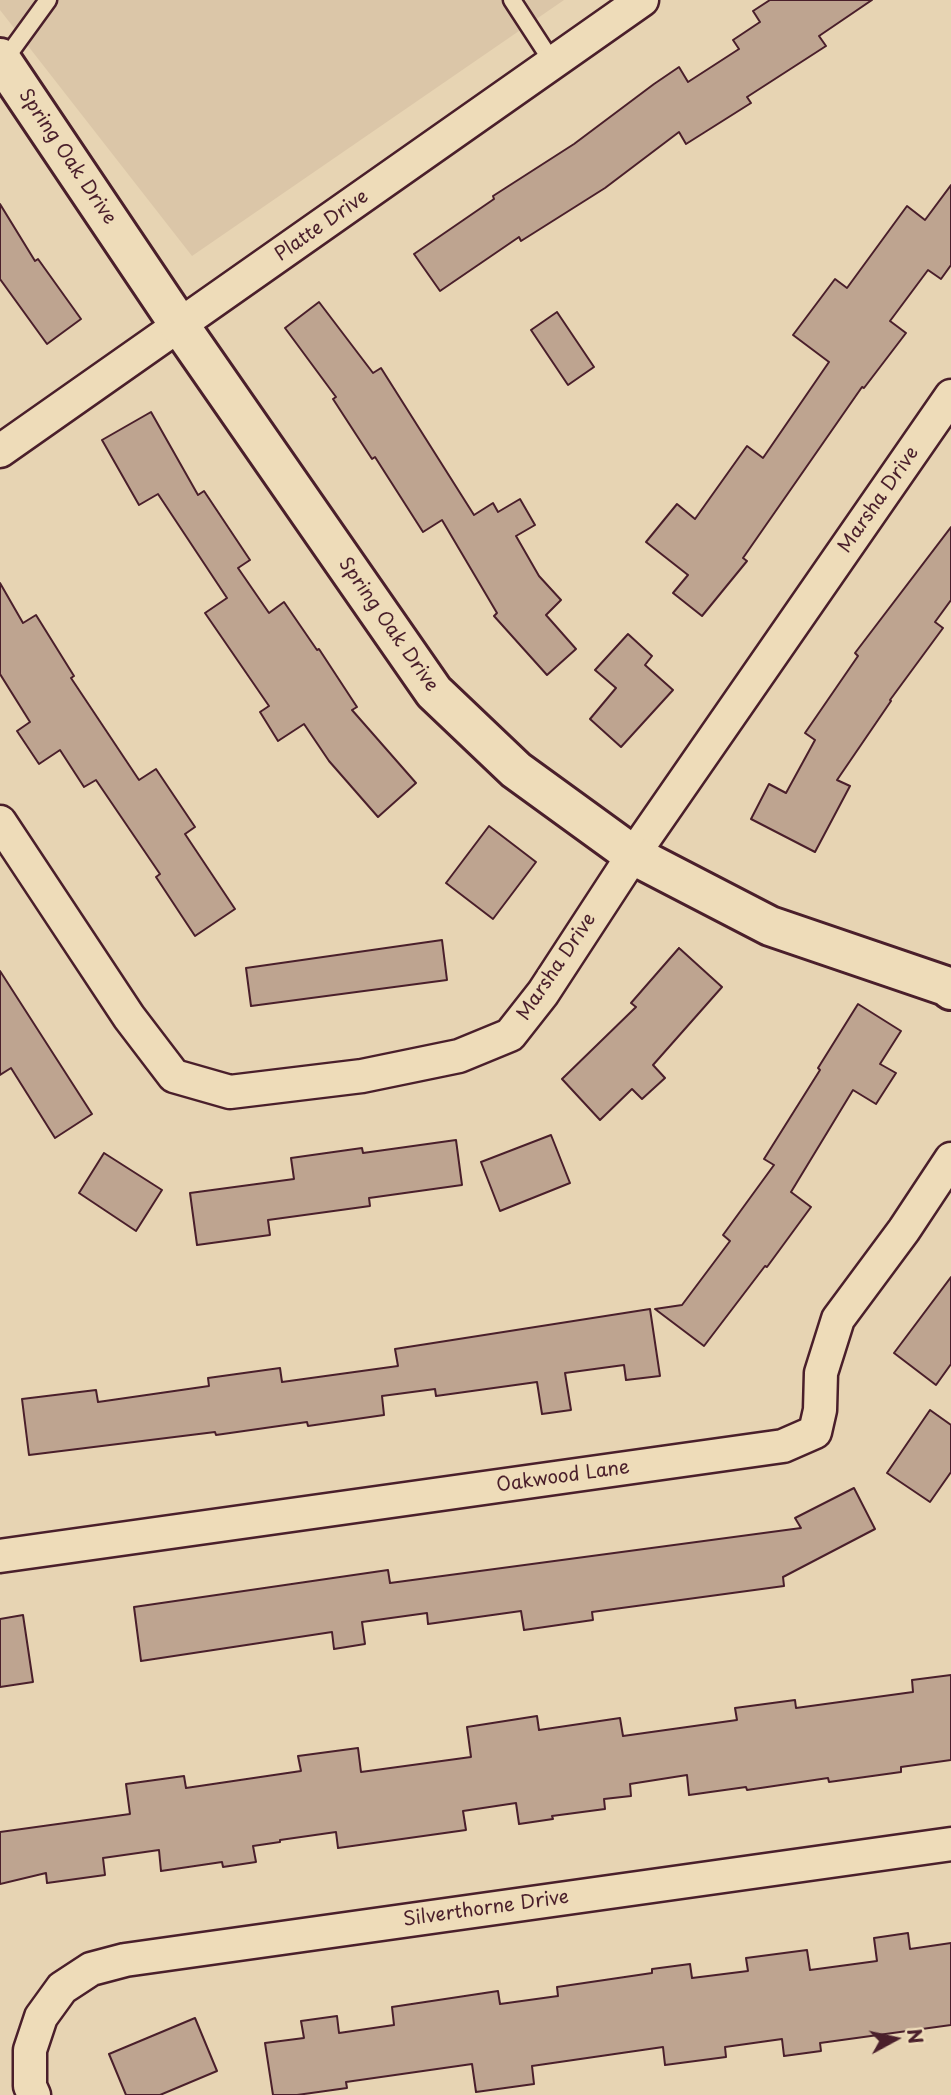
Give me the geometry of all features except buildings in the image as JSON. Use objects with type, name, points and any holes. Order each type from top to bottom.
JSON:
[{"type":"street","name":"Platte Drive","points":[[0,451],[642,0]]},
{"type":"street","name":"Spring Oak Drive","points":[[1,60],[180,326],[434,692],[516,771],[633,855],[770,926],[946,986],[951,990]]},
{"type":"street","name":"Marsha Drive","points":[[0,822],[129,1017],[174,1076],[230,1092],[362,1076],[459,1056],[510,1035],[543,993],[633,855],[951,396]]},
{"type":"street","name":"Oakwood Lane","points":[[0,1556],[783,1446],[815,1432],[820,1410],[821,1373],[838,1318],[904,1230],[951,1159]]},
{"type":"street","name":"Silverthorne Drive","points":[[34,2095],[30,2085],[30,2050],[41,2017],[62,1988],[91,1969],[125,1960],[951,1844]]},
{"type":"lane","points":[[1,60],[48,0]]},
{"type":"lane","points":[[512,0],[553,63]]},
{"type":"shaded area","points":[[0,0],[564,0],[192,256],[0,10]]}]
